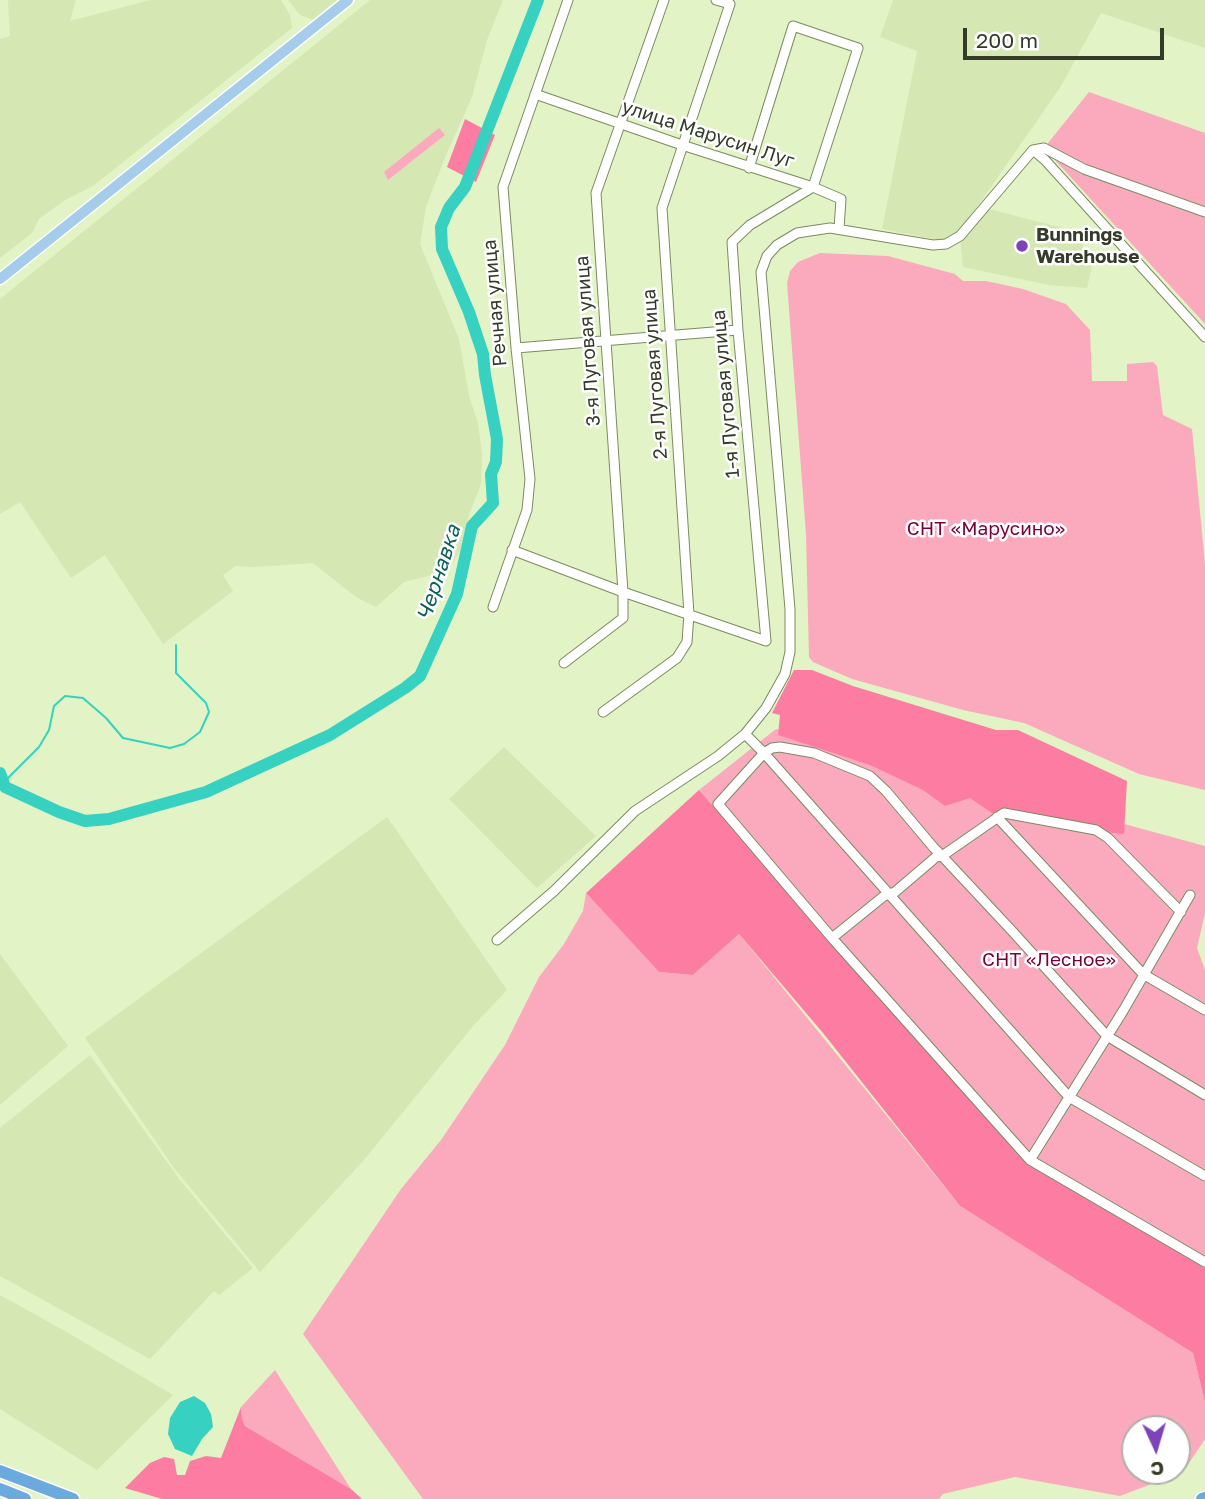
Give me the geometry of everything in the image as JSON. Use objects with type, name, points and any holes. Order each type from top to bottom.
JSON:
[{"type":"highway","points":[[0,1471],[73,1499]]},
{"type":"highway","points":[[0,1489],[25,1499]]},
{"type":"main road","points":[[0,279],[348,0]]},
{"type":"street","name":"Речная улица","points":[[493,607],[527,510],[530,479],[503,187],[568,0]]},
{"type":"street","name":"3-я Луговая улица","points":[[565,663],[623,618],[624,592],[614,482],[596,193],[664,0]]},
{"type":"street","name":"2-я Луговая улица","points":[[603,712],[677,658],[687,642],[689,614],[662,208],[730,4],[716,0]]},
{"type":"street","points":[[749,168],[793,26],[858,48],[813,187]]},
{"type":"street","name":"улица Марусин Луг","points":[[535,94],[749,168],[813,187],[841,199],[839,229]]},
{"type":"street","points":[[497,940],[554,891],[635,811],[718,756],[745,734],[781,684],[788,663],[792,629],[761,272],[767,256],[786,237],[808,229],[839,229],[933,245],[946,244],[960,236],[1033,150],[1044,148],[1084,169],[1205,212]]},
{"type":"street","points":[[1033,150],[1205,337]]},
{"type":"street","name":"1-я Луговая улица","points":[[689,614],[766,641],[732,243],[750,225],[813,187]]},
{"type":"street","points":[[516,348],[738,330]]},
{"type":"street","points":[[512,550],[689,614]]},
{"type":"street","points":[[745,734],[1069,1097],[1205,1176]]},
{"type":"street","points":[[1205,1096],[1107,1036],[942,856],[886,790],[870,776],[814,753],[772,748],[764,753],[718,804],[832,938],[1030,1160],[1205,1262]]},
{"type":"street","points":[[832,938],[936,857],[942,856],[1004,813],[1096,830],[1108,838],[1181,912]]},
{"type":"street","points":[[997,817],[1143,974],[1205,1010]]},
{"type":"street","points":[[1030,1160],[1190,895]]},
{"type":"shaded area","points":[[8,0],[76,0],[70,21],[150,0],[281,0],[290,15],[292,28],[93,186],[65,200],[39,219],[32,233],[0,258],[0,39],[10,36]]},
{"type":"shaded area","points":[[288,0],[338,0],[314,20],[300,15]]},
{"type":"shaded area","points":[[370,0],[503,0],[487,40],[472,97],[426,207],[420,244],[459,339],[469,396],[478,423],[482,454],[481,484],[470,512],[460,551],[448,571],[404,582],[376,607],[356,597],[313,563],[236,566],[223,575],[233,591],[163,644],[105,555],[71,578],[20,502],[0,514],[0,299]]},
{"type":"shaded area","points":[[893,0],[1205,0],[1205,48],[1101,13],[1061,86],[957,236],[945,241],[882,229],[917,51],[880,37]]},
{"type":"shaded area","points":[[465,119],[495,135],[476,182],[447,167]]},
{"type":"shaded area","name":"Bunnings Warehouse","points":[[985,208],[1086,234],[1081,253],[1094,257],[1087,288],[1049,285],[963,267],[960,238]]},
{"type":"shaded area","points":[[794,670],[812,670],[853,686],[996,730],[1018,730],[1127,781],[1124,834],[995,815],[970,798],[945,806],[923,790],[870,765],[778,735],[780,715],[772,713]]},
{"type":"shaded area","points":[[504,747],[596,836],[537,888],[449,799]]},
{"type":"shaded area","points":[[699,790],[1024,1157],[1205,1266],[1205,1402],[1193,1353],[960,1206],[823,1033],[739,934],[693,975],[659,972],[586,893]]},
{"type":"shaded area","points":[[387,817],[507,990],[473,1026],[364,1160],[260,1272],[174,1168],[85,1038]]},
{"type":"shaded area","points":[[0,954],[68,1046],[0,1105]]},
{"type":"shaded area","points":[[90,1055],[180,1180],[253,1268],[219,1295],[214,1291],[150,1359],[0,1276],[0,1128]]},
{"type":"shaded area","points":[[0,1295],[173,1395],[97,1470],[0,1409]]},
{"type":"shaded area","points":[[241,1407],[245,1426],[351,1489],[362,1499],[162,1499],[125,1488],[150,1463],[164,1457],[174,1459],[177,1475],[185,1475],[190,1461],[206,1456],[221,1458]]},
{"type":"green space","points":[[1089,92],[1205,133],[1205,324],[1044,148]]},
{"type":"green space","points":[[439,128],[445,135],[388,180],[384,172]]},
{"type":"green space","name":"СНТ «Марусино»","points":[[820,253],[888,256],[955,274],[963,281],[986,281],[1023,289],[1066,304],[1090,330],[1092,381],[1127,381],[1127,364],[1153,362],[1157,366],[1163,415],[1192,429],[1205,564],[1205,790],[1139,774],[1024,723],[963,710],[852,679],[813,662],[809,657],[806,534],[787,283],[790,271],[798,262]]},
{"type":"green space","name":"СНТ «Лесное»","points":[[776,729],[1205,846],[1205,913],[1197,948],[1205,970],[1205,1266],[1024,1157],[699,790]]},
{"type":"green space","points":[[586,893],[659,972],[693,975],[739,934],[960,1206],[1193,1353],[1205,1402],[1205,1439],[1191,1460],[1191,1415],[1121,1415],[1121,1485],[1149,1485],[1120,1496],[1015,1477],[943,1494],[939,1499],[423,1499],[303,1334],[401,1189],[441,1140],[505,1045],[539,977],[564,944],[583,911]]},
{"type":"green space","points":[[275,1370],[351,1489],[245,1426],[241,1407]]},
{"type":"water","points":[[194,1396],[205,1403],[211,1414],[213,1427],[192,1456],[175,1449],[168,1434],[170,1418],[180,1402]]},
{"type":"waterway","name":"Чернавка","points":[[0,773],[5,787],[59,812],[85,821],[109,819],[206,792],[330,735],[420,676],[457,594],[472,526],[493,503],[491,474],[496,462],[497,439],[483,354],[469,312],[442,249],[441,227],[449,208],[465,187],[538,0]]},
{"type":"waterway","points":[[3,783],[39,747],[49,730],[54,706],[65,696],[83,698],[106,718],[123,738],[170,748],[184,744],[200,732],[209,712],[206,703],[176,673],[176,645]]},
{"type":"place","name":"Bunnings Warehouse","points":[[1022,246]]}]
